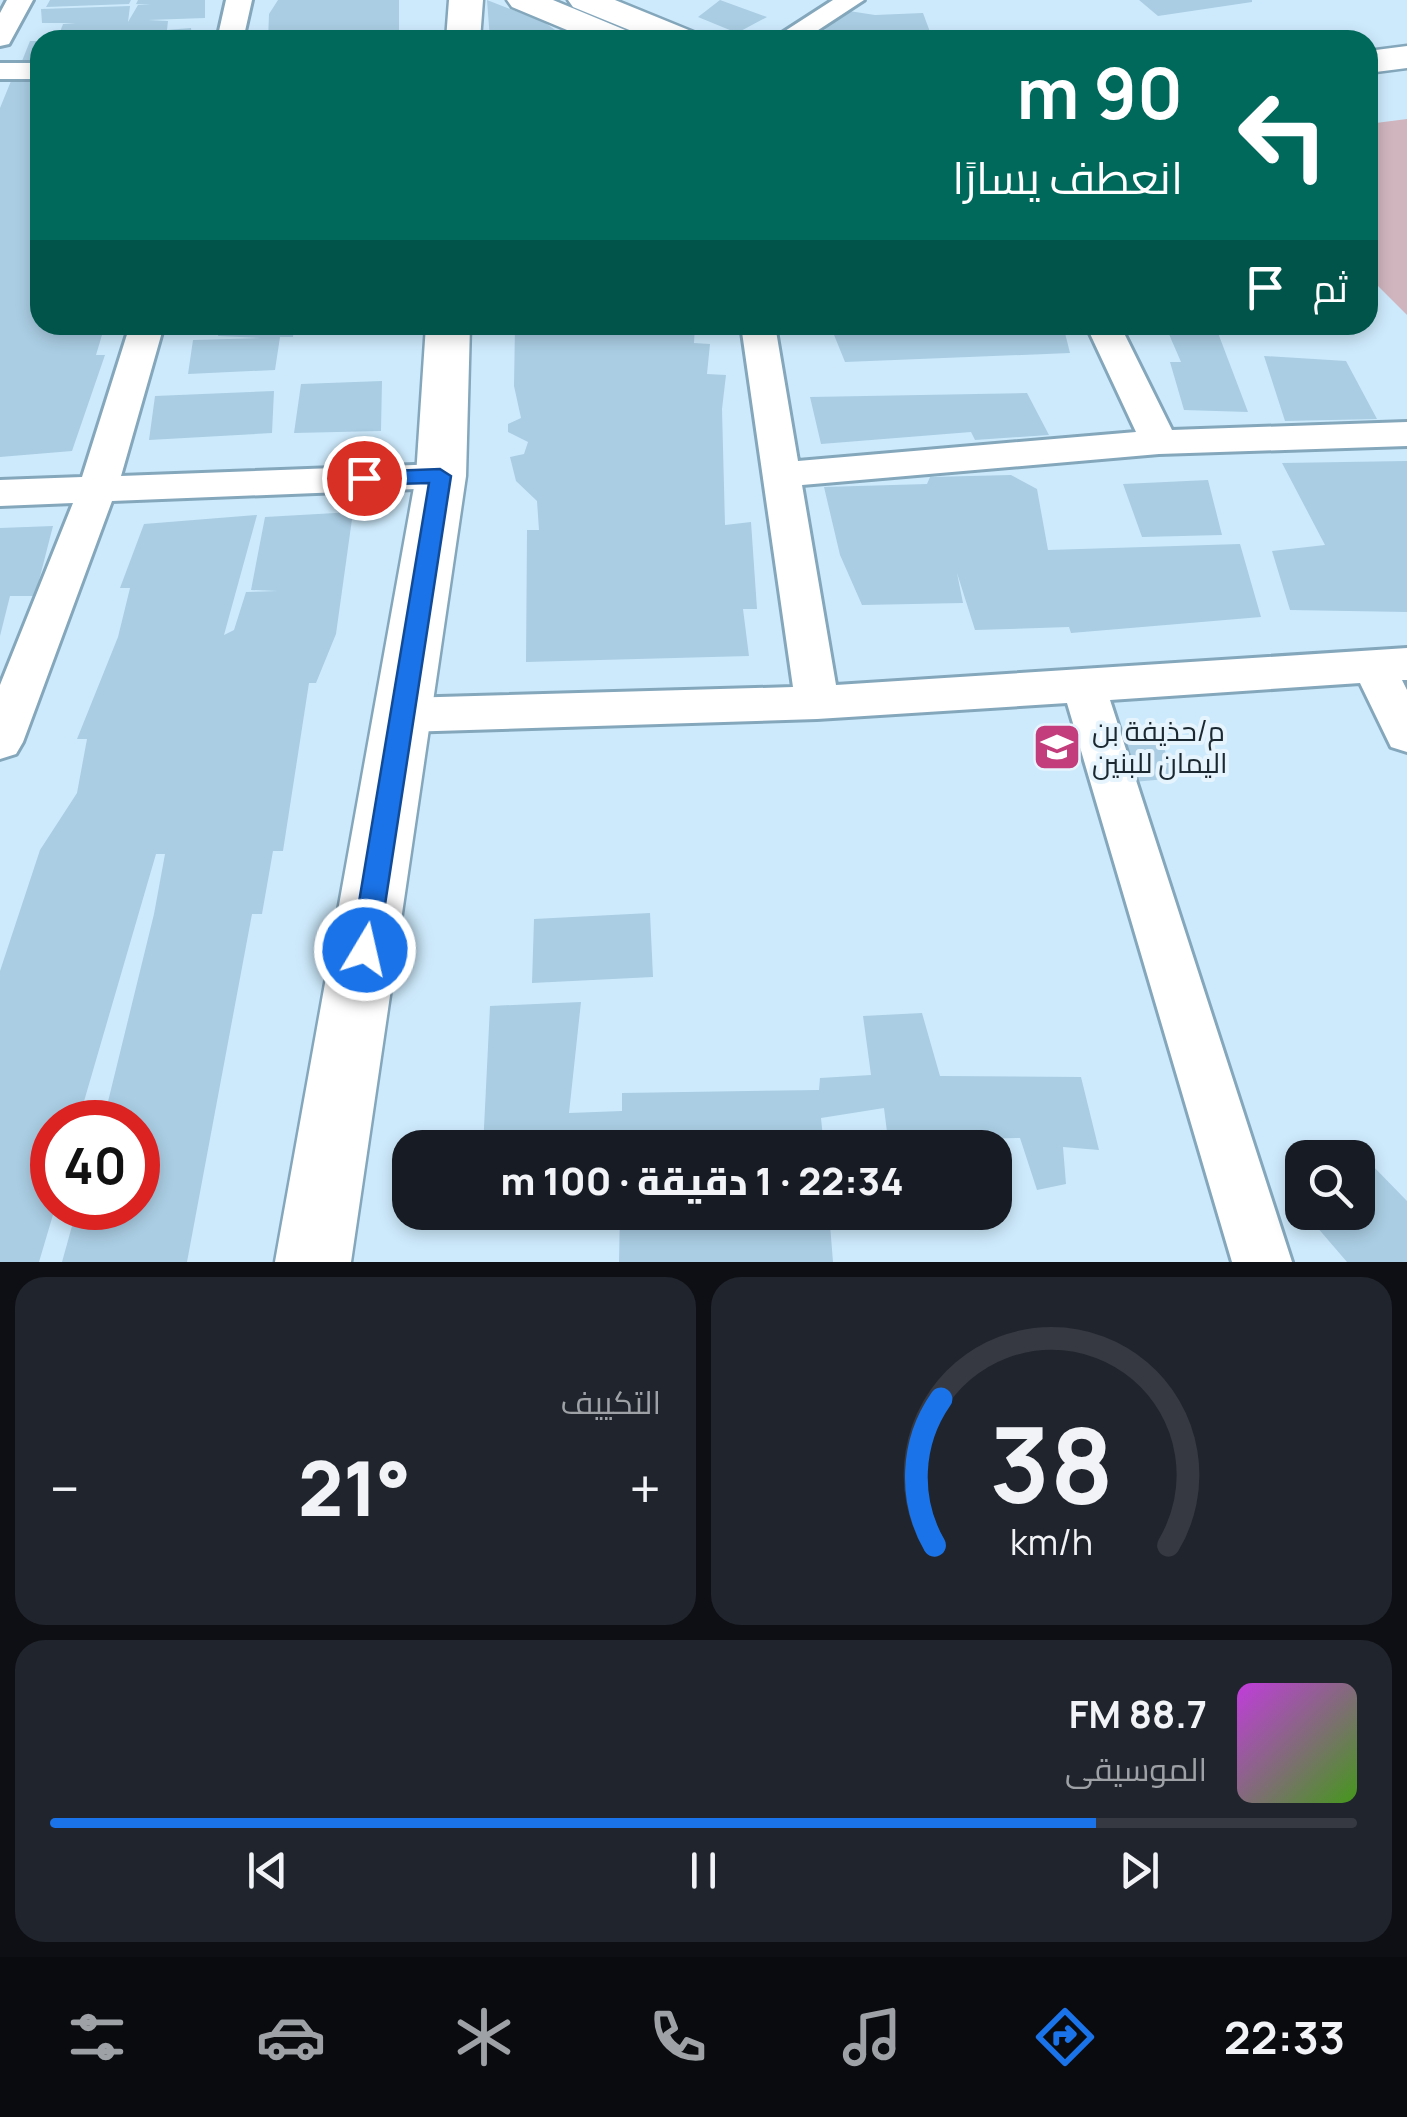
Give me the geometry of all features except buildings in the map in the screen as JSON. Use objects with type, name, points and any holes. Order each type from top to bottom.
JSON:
[{"type":"street","points":[[0,38],[20,0]]},
{"type":"street","points":[[232,30],[239,0]]},
{"type":"street","points":[[464,30],[466,0]]},
{"type":"street","points":[[524,0],[596,30]]},
{"type":"street","points":[[585,0],[659,30]]},
{"type":"street","points":[[801,30],[851,0]]},
{"type":"street","points":[[1378,60],[1407,56]]},
{"type":"street","points":[[0,71],[30,70]]},
{"type":"street","points":[[1378,84],[1407,80]]},
{"type":"street","points":[[0,742],[98,488],[143,335]]},
{"type":"street","points":[[312,1262],[404,716],[440,476],[447,335]]},
{"type":"street","points":[[760,335],[817,702]]},
{"type":"street","points":[[1109,335],[1159,442]]},
{"type":"street","points":[[784,474],[1159,442],[1407,434]]},
{"type":"street","points":[[0,493],[440,476]]},
{"type":"street","points":[[404,716],[817,702],[1390,666],[1407,735]]},
{"type":"street","points":[[1084,684],[1262,1262]]},
{"type":"shaded area","points":[[1407,119],[1407,315],[1378,286],[1378,123]]},
{"type":"place","name":"م/حذيفة بن اليمان للبنين","points":[[1057,747]]},
{"type":"route","points":[[364,478],[440,476],[365,950]]}]
